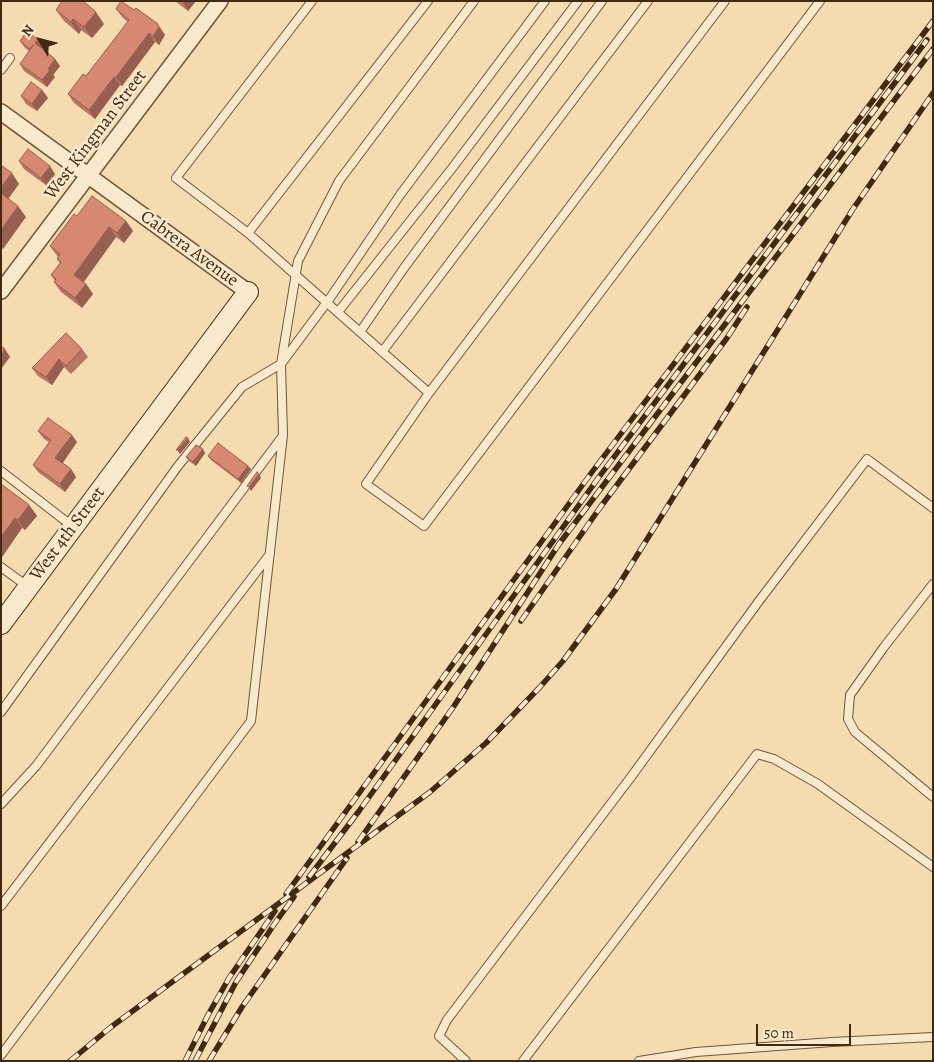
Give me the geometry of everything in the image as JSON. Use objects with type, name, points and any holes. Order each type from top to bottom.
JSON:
[{"type":"street","name":"West Kingman Street","points":[[1,291],[220,1]]},
{"type":"street","name":"Cabrera Avenue","points":[[1,112],[248,292],[135,445]]},
{"type":"street","name":"West 4th Street","points":[[3,620],[135,445]]},
{"type":"lane","points":[[312,1],[176,178],[248,233],[429,393]]},
{"type":"lane","points":[[248,233],[428,1]]},
{"type":"lane","points":[[1,1055],[251,721],[283,435],[281,364],[298,261],[339,180],[474,1]]},
{"type":"lane","points":[[1,712],[178,466],[242,387],[281,364],[400,195],[544,1]]},
{"type":"lane","points":[[338,312],[453,166],[578,1]]},
{"type":"lane","points":[[360,332],[404,268],[602,1]]},
{"type":"lane","points":[[382,352],[648,1]]},
{"type":"lane","points":[[725,1],[429,393],[366,484],[424,526],[820,1]]},
{"type":"lane","points":[[1,70],[10,58]]},
{"type":"lane","points":[[1,804],[36,766],[283,435]]},
{"type":"lane","points":[[466,1061],[439,1036],[447,1020],[631,777],[867,459],[933,508]]},
{"type":"lane","points":[[1,471],[74,527]]},
{"type":"lane","points":[[1,906],[270,554]]},
{"type":"lane","points":[[1,567],[28,588]]},
{"type":"lane","points":[[933,584],[884,647],[850,695],[848,719],[855,732],[933,797]]},
{"type":"lane","points":[[524,1061],[757,754],[774,759],[818,784],[933,867]]},
{"type":"lane","points":[[639,1061],[696,1052],[933,1037]]},
{"type":"lane","points":[[454,1061],[455,1052]]},
{"type":"building","points":[[62,1],[83,1],[96,12],[84,27],[73,19],[71,22],[56,10]]},
{"type":"building","points":[[121,1],[134,10],[136,8],[158,24],[159,27],[153,36],[149,33],[89,110],[68,94],[83,74],[86,76],[129,20],[116,9]]},
{"type":"building","points":[[27,31],[38,40],[35,43],[55,59],[48,69],[50,70],[42,80],[20,64],[34,44],[30,49],[20,41]]},
{"type":"building","points":[[31,82],[42,90],[32,104],[21,96]]},
{"type":"building","points":[[28,149],[50,166],[41,178],[19,161]]},
{"type":"building","points":[[1,165],[12,173],[1,187]]},
{"type":"building","points":[[1,193],[18,206],[1,230]]},
{"type":"building","points":[[92,196],[126,221],[117,233],[109,227],[74,275],[86,284],[75,298],[54,282],[56,279],[51,275],[61,262],[57,259],[60,254],[50,246],[74,214],[77,216]]},
{"type":"building","points":[[66,333],[82,349],[66,366],[59,359],[46,377],[32,368]]},
{"type":"building","points":[[1,346],[5,349],[1,354]]},
{"type":"building","points":[[48,418],[72,435],[55,458],[71,469],[60,484],[33,465],[51,440],[38,431]]},
{"type":"building","points":[[186,437],[188,438],[176,450]]},
{"type":"building","points":[[218,443],[248,466],[238,479],[208,456]]},
{"type":"building","points":[[196,445],[203,449],[193,462],[186,457]]},
{"type":"building","points":[[257,472],[259,474],[249,487],[247,486]]},
{"type":"building","points":[[1,484],[29,505],[18,520],[15,518],[1,537]]},
{"type":"railway","points":[[286,894],[592,472],[933,21]]},
{"type":"railway","points":[[309,877],[359,811],[599,477],[927,40]]},
{"type":"railway","points":[[358,842],[454,706],[559,544],[933,49]]},
{"type":"railway","points":[[70,1061],[111,1027],[430,792],[486,743],[540,687],[563,661],[616,589],[853,209],[933,93]]},
{"type":"railway","points":[[521,621],[599,509],[727,338],[747,307]]},
{"type":"railway","points":[[209,1061],[242,1007],[347,858]]},
{"type":"railway","points":[[195,1061],[236,982],[294,897]]},
{"type":"railway","points":[[185,1061],[229,978],[275,911]]}]
